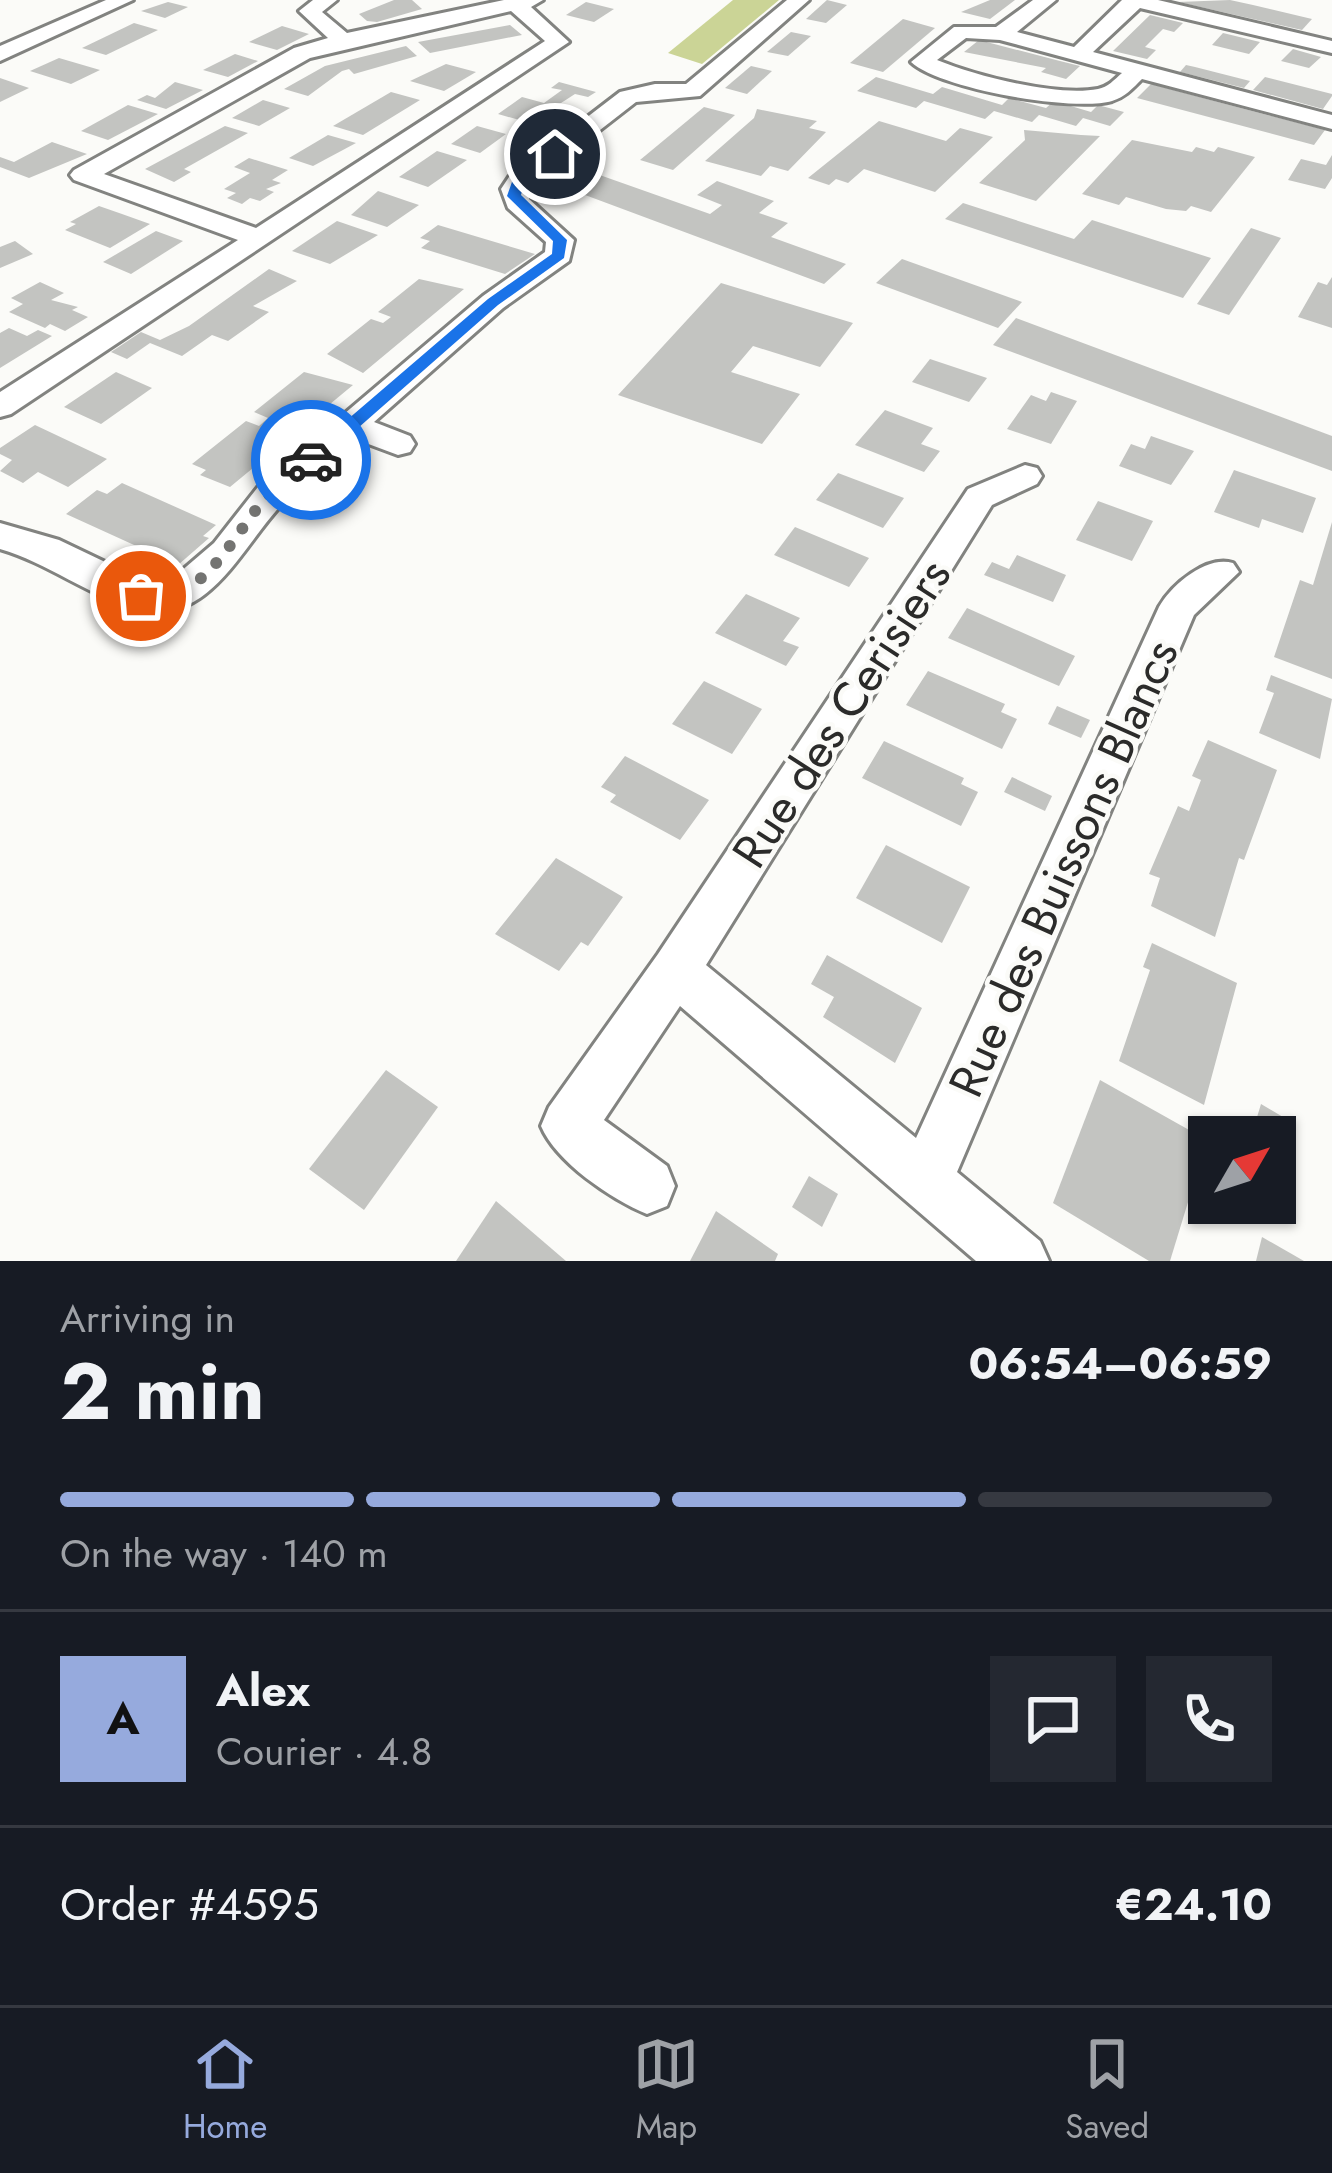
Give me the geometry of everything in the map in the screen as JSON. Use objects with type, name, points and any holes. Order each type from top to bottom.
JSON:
[{"type":"street","points":[[6,46],[123,0]]},
{"type":"street","points":[[327,0],[309,11],[343,40]]},
{"type":"street","points":[[0,536],[46,549],[141,596],[164,600],[192,585],[227,552],[257,508],[493,302],[559,255],[560,240],[518,202],[514,189],[518,182],[628,97],[644,92],[692,92],[799,0]]},
{"type":"street","points":[[1001,34],[1046,0]]},
{"type":"street","points":[[1078,55],[1134,0],[1324,45],[1332,24]]},
{"type":"street","points":[[0,406],[259,238],[558,42],[525,2],[343,40],[302,53],[82,176],[259,238]]},
{"type":"street","points":[[1138,71],[1114,92],[1100,95],[1014,88],[922,62],[961,31],[1001,34],[1332,122]]},
{"type":"street","points":[[351,425],[398,445]]},
{"type":"street","name":"Rue des Cerisiers","points":[[647,1186],[568,1126],[675,970],[980,496],[1024,476]]},
{"type":"street","name":"Rue des Buissons Blancs","points":[[926,1179],[1178,607],[1220,572]]},
{"type":"street","points":[[675,970],[1020,1261]]},
{"type":"green space","points":[[733,0],[779,0],[702,64],[668,53]]},
{"type":"building","points":[[394,0],[412,0],[422,9],[377,22],[359,14]]},
{"type":"building","points":[[827,0],[847,5],[826,23],[806,19]]},
{"type":"building","points":[[990,0],[1015,0],[990,19],[961,12]]},
{"type":"building","points":[[1230,0],[1312,19],[1302,30],[1178,2]]},
{"type":"building","points":[[168,2],[188,7],[165,18],[141,11]]},
{"type":"building","points":[[586,2],[614,9],[594,22],[566,15]]},
{"type":"building","points":[[1150,15],[1183,23],[1174,32],[1163,29],[1145,47],[1156,50],[1147,59],[1113,51]]},
{"type":"building","points":[[903,19],[935,28],[883,72],[850,63]]},
{"type":"building","points":[[134,23],[158,30],[106,55],[82,48]]},
{"type":"building","points":[[510,25],[522,35],[430,53],[418,42]]},
{"type":"building","points":[[282,26],[309,34],[277,50],[249,42]]},
{"type":"building","points":[[791,32],[811,36],[788,56],[767,52]]},
{"type":"building","points":[[1223,33],[1260,42],[1249,54],[1212,45]]},
{"type":"building","points":[[979,40],[1080,66],[1066,79],[1041,72],[1046,68],[964,52]]},
{"type":"building","points":[[406,46],[417,56],[354,74],[349,69],[342,71],[308,96],[284,89],[325,66]]},
{"type":"building","points":[[1293,49],[1321,57],[1309,68],[1281,61]]},
{"type":"building","points":[[235,54],[258,61],[228,77],[203,70]]},
{"type":"building","points":[[59,58],[100,70],[71,84],[30,71]]},
{"type":"building","points":[[446,64],[476,72],[444,91],[410,81]]},
{"type":"building","points":[[1186,65],[1250,81],[1244,88],[1180,72]]},
{"type":"building","points":[[751,66],[772,71],[747,94],[725,88]]},
{"type":"building","points":[[876,77],[933,94],[942,87],[1002,105],[1009,98],[1046,108],[1054,101],[1091,112],[1098,105],[1124,112],[1110,126],[1083,118],[1076,126],[1039,115],[1032,122],[994,111],[985,119],[924,101],[916,108],[857,91]]},
{"type":"building","points":[[1265,77],[1332,96],[1323,109],[1253,90]]},
{"type":"building","points":[[0,78],[29,88],[0,102]]},
{"type":"building","points":[[175,82],[203,90],[166,109],[137,100],[147,95],[155,98]]},
{"type":"building","points":[[559,82],[596,92],[588,97],[575,94],[530,123],[498,114],[522,97],[544,103],[562,90],[551,88]]},
{"type":"building","points":[[1151,84],[1325,130],[1314,145],[1137,98]]},
{"type":"building","points":[[391,92],[420,100],[363,135],[333,126]]},
{"type":"building","points":[[263,100],[290,108],[259,126],[232,118]]},
{"type":"building","points":[[128,105],[158,114],[108,140],[81,131]]},
{"type":"building","points":[[704,107],[735,115],[673,170],[640,160]]},
{"type":"building","points":[[757,109],[817,121],[809,128],[826,132],[788,171],[770,166],[761,176],[705,161],[754,118]]},
{"type":"building","points":[[879,121],[946,141],[960,128],[993,137],[935,192],[864,169],[848,183],[836,179],[829,185],[808,178]]},
{"type":"building","points":[[225,126],[248,133],[184,169],[191,172],[174,182],[145,169]]},
{"type":"building","points":[[477,126],[506,134],[480,153],[451,144]]},
{"type":"building","points":[[1024,130],[1100,136],[1036,201],[979,183],[1025,140]]},
{"type":"building","points":[[328,135],[356,143],[313,166],[289,158]]},
{"type":"building","points":[[1132,140],[1192,152],[1196,147],[1214,152],[1218,147],[1255,157],[1211,212],[1191,206],[1186,211],[1166,209],[1126,197],[1119,205],[1082,194]]},
{"type":"building","points":[[52,142],[87,154],[29,178],[0,167],[0,157],[14,162]]},
{"type":"building","points":[[437,151],[467,160],[428,187],[399,177]]},
{"type":"building","points":[[1332,155],[1332,178],[1325,189],[1288,180],[1301,159],[1326,165]]},
{"type":"building","points":[[249,158],[288,170],[272,180],[281,183],[266,189],[274,192],[242,204],[227,198],[236,193],[224,189],[250,173],[234,167]]},
{"type":"building","points":[[594,173],[710,214],[722,205],[697,195],[717,181],[774,201],[759,213],[788,223],[771,237],[846,264],[824,284],[569,189]]},
{"type":"building","points":[[378,191],[419,205],[387,227],[351,215]]},
{"type":"building","points":[[963,203],[1074,239],[1092,220],[1211,258],[1183,298],[945,219]]},
{"type":"building","points":[[99,206],[150,224],[110,248],[65,230],[76,224],[70,222]]},
{"type":"building","points":[[337,221],[378,235],[330,264],[292,251]]},
{"type":"building","points":[[438,225],[535,254],[505,274],[421,248],[430,241],[420,238]]},
{"type":"building","points":[[1251,228],[1281,238],[1229,315],[1197,304]]},
{"type":"building","points":[[156,231],[183,241],[131,274],[103,262]]},
{"type":"building","points":[[15,241],[33,254],[0,268],[0,247]]},
{"type":"building","points":[[902,259],[1022,302],[998,328],[876,283]]},
{"type":"building","points":[[269,269],[297,281],[253,306],[269,312],[228,341],[212,335],[182,356],[150,343],[127,359],[111,352],[141,332],[160,340],[189,326]]},
{"type":"building","points":[[1332,277],[1332,328],[1298,317],[1318,282],[1327,285]]},
{"type":"building","points":[[419,279],[464,289],[363,373],[327,354],[371,319],[383,323],[391,317],[378,312]]},
{"type":"building","points":[[40,282],[64,293],[51,300],[78,307],[72,310],[88,317],[65,331],[9,312],[23,304],[11,298]]},
{"type":"building","points":[[721,283],[853,323],[820,367],[753,346],[731,372],[800,394],[762,444],[618,395]]},
{"type":"building","points":[[1016,318],[1332,436],[1332,471],[993,345]]},
{"type":"building","points":[[9,328],[27,336],[38,330],[52,336],[0,368],[0,333]]},
{"type":"building","points":[[930,359],[987,378],[969,402],[912,382]]},
{"type":"building","points":[[116,372],[152,388],[101,424],[64,407]]},
{"type":"building","points":[[304,372],[353,385],[230,487],[200,475],[206,470],[192,464],[246,421],[259,426],[268,418],[254,412]]},
{"type":"building","points":[[1051,392],[1077,401],[1051,444],[1007,429],[1031,395],[1046,401]]},
{"type":"building","points":[[885,410],[933,428],[921,444],[940,451],[924,472],[855,445]]},
{"type":"building","points":[[35,425],[107,459],[68,487],[38,472],[23,483],[0,471],[12,460],[0,454],[0,448]]},
{"type":"building","points":[[1151,436],[1194,451],[1171,485],[1119,466],[1131,444],[1145,449]]},
{"type":"building","points":[[1234,470],[1316,498],[1303,533],[1262,519],[1259,528],[1214,512]]},
{"type":"building","points":[[838,473],[904,498],[883,528],[816,500]]},
{"type":"building","points":[[122,483],[216,525],[203,536],[209,538],[178,565],[66,514],[97,490],[107,494]]},
{"type":"building","points":[[1098,501],[1153,521],[1132,561],[1076,540]]},
{"type":"building","points":[[1332,522],[1332,679],[1274,657],[1300,580],[1313,585]]},
{"type":"building","points":[[795,527],[869,558],[849,587],[774,555]]},
{"type":"building","points":[[1017,555],[1066,575],[1053,602],[984,575],[992,562],[1009,569]]},
{"type":"building","points":[[746,594],[800,618],[783,641],[799,647],[786,666],[715,633]]},
{"type":"building","points":[[967,608],[1075,656],[1059,686],[948,638]]},
{"type":"building","points":[[928,671],[1005,704],[1001,712],[1017,719],[1002,749],[906,705]]},
{"type":"building","points":[[1271,675],[1332,699],[1320,759],[1259,733],[1274,693],[1266,690]]},
{"type":"building","points":[[704,681],[762,709],[732,754],[672,724]]},
{"type":"building","points":[[1057,706],[1090,720],[1081,738],[1048,724]]},
{"type":"building","points":[[1208,740],[1277,770],[1244,860],[1239,858],[1215,937],[1151,906],[1160,878],[1149,874],[1178,806],[1189,811],[1201,780],[1192,776]]},
{"type":"building","points":[[884,741],[964,778],[961,784],[978,792],[961,826],[862,778]]},
{"type":"building","points":[[625,756],[709,800],[680,840],[610,802],[616,795],[601,787]]},
{"type":"building","points":[[1012,777],[1052,796],[1045,811],[1004,792]]},
{"type":"building","points":[[886,845],[970,887],[942,943],[856,898]]},
{"type":"building","points":[[556,858],[623,897],[588,946],[581,942],[559,971],[495,934]]},
{"type":"building","points":[[1152,943],[1237,983],[1204,1105],[1119,1061],[1150,970],[1143,967]]},
{"type":"building","points":[[827,955],[922,1008],[895,1063],[823,1017],[834,997],[811,984]]},
{"type":"building","points":[[386,1070],[438,1107],[364,1210],[309,1169]]},
{"type":"building","points":[[1100,1080],[1188,1129],[1188,1202],[1170,1261],[1149,1261],[1053,1203]]},
{"type":"building","points":[[1261,1104],[1281,1116],[1257,1116]]},
{"type":"building","points":[[809,1176],[838,1194],[822,1227],[792,1207]]},
{"type":"building","points":[[496,1201],[566,1261],[456,1261]]},
{"type":"building","points":[[716,1211],[778,1254],[775,1261],[690,1261]]},
{"type":"building","points":[[1262,1237],[1304,1261],[1256,1261]]},
{"type":"way so far","points":[[141,596],[164,600],[192,585],[227,552],[257,508],[311,460]]},
{"type":"route","points":[[311,460],[493,302],[559,255],[560,240],[514,196],[518,182],[555,154]]}]
